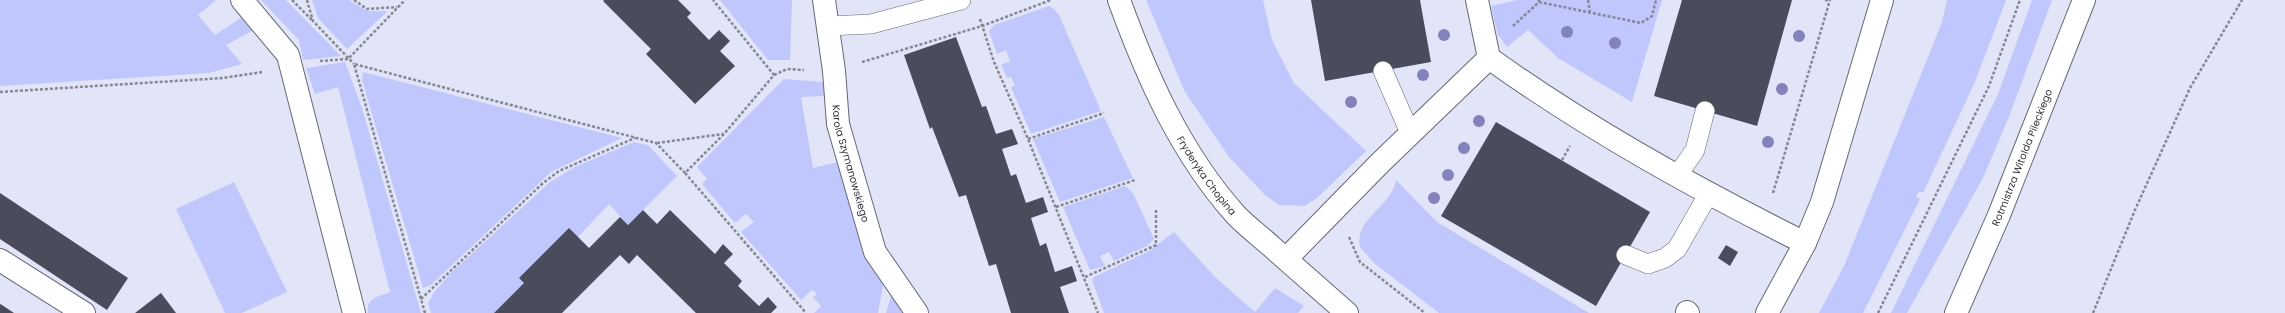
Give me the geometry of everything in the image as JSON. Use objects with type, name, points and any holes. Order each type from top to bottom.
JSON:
[{"type":"street","points":[[242,0],[288,55],[354,313]]},
{"type":"street","name":"Karola Szymanowskiego","points":[[824,0],[838,124],[875,252],[917,313]]},
{"type":"street","name":"Fryderyka Chopina","points":[[1119,0],[1138,53],[1159,100],[1180,138],[1206,176],[1236,215],[1347,313]]},
{"type":"street","points":[[1477,0],[1489,58],[1532,88],[1677,176],[1740,211],[1805,243]]},
{"type":"street","points":[[1768,313],[1805,243],[1822,202],[1882,0]]},
{"type":"street","name":"Rotmistrza Witolda Pileckiego","points":[[1956,313],[1999,215],[2084,0]]},
{"type":"street","points":[[1286,259],[1410,133],[1489,58]]},
{"type":"street","points":[[0,260],[84,313]]},
{"type":"lane","points":[[828,26],[871,24],[961,0]]},
{"type":"lane","points":[[1383,71],[1410,133]]},
{"type":"lane","points":[[1677,176],[1695,150],[1705,112]]},
{"type":"lane","points":[[1626,255],[1648,264],[1665,258],[1677,248],[1709,193]]},
{"type":"path","points":[[292,0],[354,64],[425,313]]},
{"type":"path","points":[[307,0],[313,21]]},
{"type":"path","points":[[354,0],[367,9],[398,7]]},
{"type":"path","points":[[0,92],[246,76],[291,64],[348,58],[405,0]]},
{"type":"path","points":[[685,173],[724,134],[774,75],[713,0]]},
{"type":"path","points":[[1588,0],[1590,12]]},
{"type":"path","points":[[1510,28],[1539,1],[1641,23],[1652,16],[1656,0]]},
{"type":"path","points":[[1772,198],[1830,1],[1825,0]]},
{"type":"path","points":[[1878,313],[1989,86],[2020,0]]},
{"type":"path","points":[[2093,313],[2135,210],[2190,88],[2242,0]]},
{"type":"path","points":[[982,26],[994,62],[1028,139],[1085,277],[1098,313]]},
{"type":"path","points":[[354,64],[656,143],[724,134]]},
{"type":"path","points":[[1028,139],[1104,113]]},
{"type":"path","points":[[421,299],[543,183],[559,171],[636,137]]},
{"type":"path","points":[[1562,160],[1573,142]]},
{"type":"path","points":[[656,143],[685,173],[806,313]]},
{"type":"path","points":[[1056,207],[1135,180]]},
{"type":"path","points":[[1085,277],[1156,245],[1156,208]]},
{"type":"path","points":[[1348,235],[1360,262],[1425,313]]},
{"type":"shaded area","points":[[0,0],[216,0],[198,15],[215,35],[242,17],[254,30],[226,45],[242,64],[209,73],[0,86]]},
{"type":"shaded area","points":[[261,0],[286,0],[341,56],[303,60],[299,40]]},
{"type":"shaded area","points":[[312,0],[349,0],[367,11],[388,11],[347,49],[318,18]]},
{"type":"shaded area","points":[[720,0],[792,0],[790,60],[768,60]]},
{"type":"shaded area","points":[[1146,0],[1263,0],[1272,40],[1294,83],[1366,151],[1317,198],[1304,206],[1279,205],[1265,195],[1229,157],[1185,92]]},
{"type":"shaded area","points":[[1517,0],[1662,0],[1632,102],[1558,58],[1528,30],[1507,47],[1498,35],[1491,6]]},
{"type":"shaded area","points":[[1947,0],[2006,0],[1975,82],[1923,193],[1919,191],[1916,197],[1920,199],[1863,313],[1819,313],[1844,266],[1942,22]]},
{"type":"shaded area","points":[[2032,0],[2052,0],[2009,117],[1983,178],[1907,313],[1891,313],[1998,94]]},
{"type":"shaded area","points":[[1049,6],[1059,15],[1101,111],[1031,134],[1011,87],[1015,86],[1011,77],[1007,78],[1001,65],[1010,61],[1006,50],[997,54],[989,31],[994,25]]},
{"type":"shaded area","points":[[345,62],[362,108],[421,313],[368,313],[369,304],[374,298],[390,292],[338,87],[315,94],[306,68]]},
{"type":"shaded area","points":[[363,72],[622,138],[551,172],[431,285],[423,288],[362,80]]},
{"type":"shaded area","points":[[784,79],[823,82],[824,96],[801,97],[813,168],[838,162],[856,229],[863,245],[884,280],[878,313],[814,313],[821,306],[813,297],[817,294],[812,290],[801,300],[741,232],[754,222],[746,214],[735,223],[702,184],[707,179],[697,167]]},
{"type":"shaded area","points":[[1104,117],[1133,178],[1060,202],[1033,139]]},
{"type":"shaded area","points":[[634,142],[648,145],[677,176],[628,225],[609,204],[578,237],[519,278],[524,283],[494,313],[431,313],[428,303],[435,291],[451,273],[550,182],[577,166]]},
{"type":"shaded area","points":[[1396,180],[1437,222],[1589,313],[1439,313],[1374,263],[1360,247],[1360,237],[1363,228],[1368,220],[1388,198]]},
{"type":"shaded area","points":[[234,182],[287,292],[242,313],[225,313],[176,209]]},
{"type":"shaded area","points":[[1125,186],[1133,193],[1154,239],[1147,246],[1114,261],[1109,252],[1100,256],[1105,266],[1090,270],[1063,207]]},
{"type":"shaded area","points":[[1174,232],[1214,276],[1255,312],[1275,288],[1304,306],[1298,313],[1104,313],[1092,280],[1094,277],[1149,251]]},
{"type":"shaded area","points":[[892,293],[905,313],[886,313]]},
{"type":"building","points":[[678,0],[691,13],[687,17],[709,40],[719,30],[730,41],[720,51],[735,66],[695,104],[646,54],[651,49],[603,1]]},
{"type":"building","points":[[1311,0],[1420,0],[1431,62],[1325,81]]},
{"type":"building","points":[[1682,0],[1792,0],[1757,126],[1654,96]]},
{"type":"building","points":[[956,37],[982,107],[986,106],[996,134],[1012,129],[1018,144],[1002,149],[1011,176],[1016,174],[1026,203],[1043,197],[1048,212],[1031,218],[1040,246],[1046,243],[1055,272],[1072,266],[1077,281],[1060,287],[1069,313],[1011,313],[996,264],[989,266],[966,195],[959,197],[932,127],[930,129],[904,55]]},
{"type":"building","points":[[1496,122],[1650,212],[1596,306],[1441,216]]},
{"type":"building","points":[[0,193],[128,278],[107,310],[0,239]]},
{"type":"building","points":[[643,210],[657,224],[670,210],[715,254],[723,244],[733,254],[724,263],[742,281],[738,286],[759,306],[768,297],[777,307],[771,313],[696,313],[637,255],[629,264],[620,255],[562,313],[494,313],[524,283],[519,278],[569,228],[589,248],[620,217],[628,225]]},
{"type":"building","points":[[1726,245],[1738,252],[1730,266],[1718,258]]},
{"type":"building","points":[[161,293],[176,313],[135,313]]},
{"type":"building","points":[[0,304],[2,305],[14,313],[0,313]]}]
